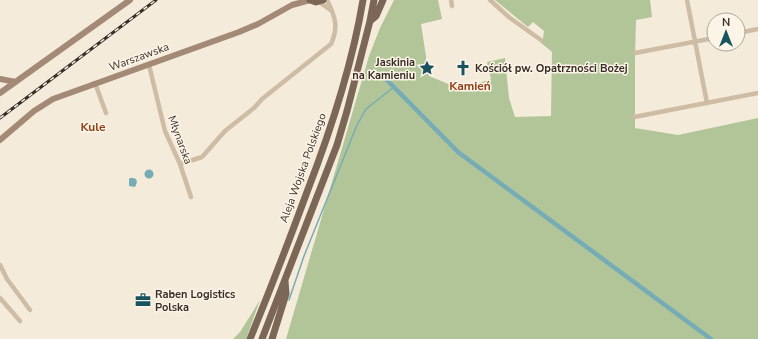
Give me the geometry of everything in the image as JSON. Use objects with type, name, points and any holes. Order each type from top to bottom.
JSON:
[{"type":"main road","points":[[310,0],[321,1]]},
{"type":"main road","name":"Aleja Wojska Polskiego","points":[[250,339],[322,152],[346,76],[363,0]]},
{"type":"main road","name":"Aleja Wojska Polskiego","points":[[262,339],[337,145],[370,22],[374,0]]},
{"type":"main road","points":[[370,22],[376,16],[383,0]]},
{"type":"main road","points":[[272,339],[286,294],[285,279]]},
{"type":"street","points":[[0,93],[130,0]]},
{"type":"street","name":"Warszawska","points":[[292,5],[297,0]]},
{"type":"street","name":"Warszawska","points":[[0,140],[46,102],[59,96],[239,32],[258,24],[292,5],[310,0]]},
{"type":"street","points":[[180,164],[202,156],[225,131],[254,108],[262,99],[289,76],[327,48],[334,37],[336,29],[332,8],[327,0]]},
{"type":"street","points":[[451,0],[452,6]]},
{"type":"street","points":[[490,0],[510,18],[541,40]]},
{"type":"street","points":[[688,0],[707,103]]},
{"type":"street","points":[[321,1],[332,11]]},
{"type":"street","points":[[746,31],[758,29]]},
{"type":"street","points":[[635,53],[706,39]]},
{"type":"street","name":"Młynarska","points":[[149,65],[165,131],[180,164],[191,197]]},
{"type":"street","points":[[0,79],[16,82]]},
{"type":"street","points":[[95,84],[106,113]]},
{"type":"street","points":[[634,117],[758,93]]},
{"type":"street","points":[[0,266],[30,310]]},
{"type":"street","points":[[0,298],[20,321]]},
{"type":"green space","points":[[394,0],[438,0],[442,19],[421,24],[429,76],[451,85],[460,87],[475,87],[479,83],[491,79],[487,62],[505,58],[509,98],[515,117],[551,116],[552,52],[540,42],[543,39],[544,31],[533,22],[528,27],[495,0],[650,0],[652,17],[636,20],[635,128],[678,135],[758,118],[758,339],[286,339],[369,56],[380,28]]},
{"type":"green space","points":[[260,300],[246,339],[233,339],[240,332]]},
{"type":"water","points":[[147,170],[151,170],[153,174],[151,178],[147,178],[145,176],[145,172]]},
{"type":"water","points":[[130,178],[136,179],[137,182],[135,187],[129,186]]},
{"type":"waterway","points":[[383,76],[458,152],[711,339]]},
{"type":"waterway","points":[[289,300],[304,256],[357,125],[366,109],[394,87]]},
{"type":"railway","points":[[0,118],[156,0]]},
{"type":"place","name":"Jaskinia na Kamieniu","points":[[427,68]]},
{"type":"place","name":"Kościół pw. Opatrzności Bożej","points":[[463,68]]},
{"type":"place","name":"Raben Logistics Polska","points":[[143,300]]},
{"type":"district","name":"Kamień","points":[[470,86]]},
{"type":"district","name":"Kule","points":[[93,127]]}]
